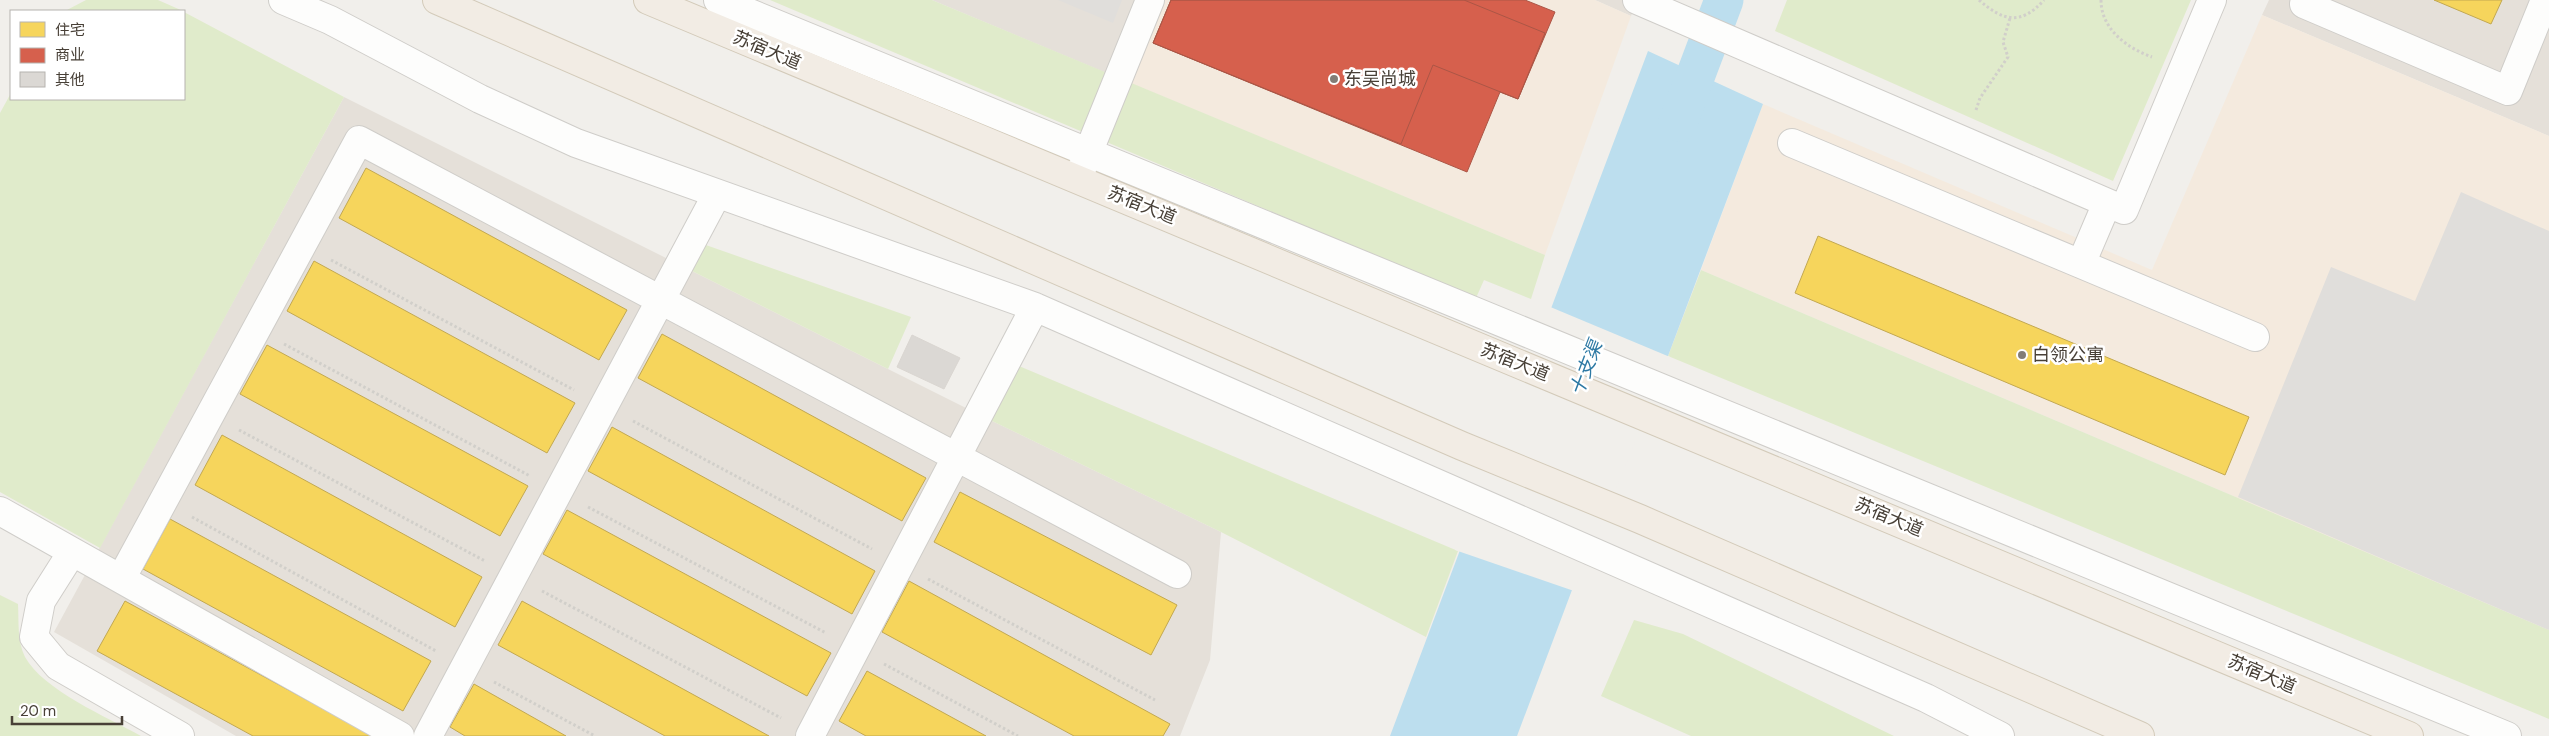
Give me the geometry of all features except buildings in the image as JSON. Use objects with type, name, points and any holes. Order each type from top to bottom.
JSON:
[{"type":"main road","points":[[437,0],[1462,446],[1640,520],[2140,736]]},
{"type":"main road","name":"苏宿大道","points":[[648,0],[1343,288],[1490,352],[2409,736]]},
{"type":"lane","points":[[284,0],[330,20],[480,99],[567,139],[1035,307],[1926,698],[2000,736]]},
{"type":"lane","points":[[718,0],[2507,736]]},
{"type":"lane","points":[[1078,178],[1150,0]]},
{"type":"lane","points":[[1644,3],[1780,60],[2124,210],[2212,0]]},
{"type":"lane","points":[[2306,0],[2304,4],[2508,91],[2545,0]]},
{"type":"lane","points":[[121,579],[359,140],[1177,574]]},
{"type":"lane","points":[[1792,143],[2255,337]]},
{"type":"lane","points":[[428,736],[717,194]]},
{"type":"lane","points":[[2081,264],[2107,203]]},
{"type":"lane","points":[[810,736],[1035,307]]},
{"type":"lane","points":[[0,511],[400,736]]},
{"type":"lane","points":[[72,552],[41,601],[34,637],[58,666],[180,736]]},
{"type":"path","points":[[1979,0],[1995,14],[2010,18],[2024,18],[2044,0]]},
{"type":"path","points":[[2101,0],[2101,10],[2110,28],[2131,49],[2183,69]]},
{"type":"path","points":[[1968,142],[1980,98],[2008,57],[2004,42],[2010,18]]},
{"type":"path","points":[[302,245],[1155,700]]},
{"type":"path","points":[[256,329],[1018,736]]},
{"type":"path","points":[[163,501],[595,736]]},
{"type":"shaded area","points":[[932,0],[1162,0],[1128,82]]},
{"type":"shaded area","points":[[1058,0],[1122,0],[1113,23]]},
{"type":"shaded area","points":[[1162,0],[1595,0],[1631,16],[1545,255],[1128,82]]},
{"type":"shaded area","points":[[1595,0],[1637,0],[1631,16]]},
{"type":"shaded area","points":[[2269,0],[2549,0],[2549,136],[2262,15]]},
{"type":"shaded area","points":[[2262,15],[2549,136],[2549,630],[1701,270],[1763,104],[2152,270]]},
{"type":"shaded area","points":[[344,97],[990,420],[1221,532],[1210,660],[1180,736],[236,736],[54,632]]},
{"type":"shaded area","points":[[2461,192],[2549,231],[2549,630],[2238,497],[2331,267],[2415,301]]},
{"type":"green space","points":[[86,0],[158,0],[181,10],[67,10]]},
{"type":"green space","points":[[770,0],[932,0],[1545,255],[1531,299],[1484,280],[1476,298]]},
{"type":"green space","points":[[1787,0],[2191,0],[2113,181],[1775,31]]},
{"type":"green space","points":[[185,13],[344,97],[100,548],[0,492],[0,113],[10,95],[10,100],[185,100]]},
{"type":"green space","points":[[703,244],[911,317],[888,369],[690,270]]},
{"type":"green space","points":[[1701,270],[2549,630],[2549,719],[1668,356]]},
{"type":"green space","points":[[1019,366],[1458,551],[1426,637],[1221,532],[990,420]]},
{"type":"green space","points":[[0,595],[18,604],[22,651],[34,669],[46,681],[77,702],[141,736],[0,736]]},
{"type":"green space","points":[[1634,620],[1683,634],[1894,736],[1691,736],[1601,696]]},
{"type":"water","points":[[1648,51],[1763,104],[1668,356],[1572,590],[1517,736],[1390,736]]},
{"type":"pier","points":[[1548,306],[1670,357],[1574,591],[1455,550]]},
{"type":"waterway","name":"十支渠","points":[[1678,122],[1724,0]]},
{"type":"place","name":"东吴尚城","points":[[1334,79]]},
{"type":"place","name":"白领公寓","points":[[2022,355]]}]
